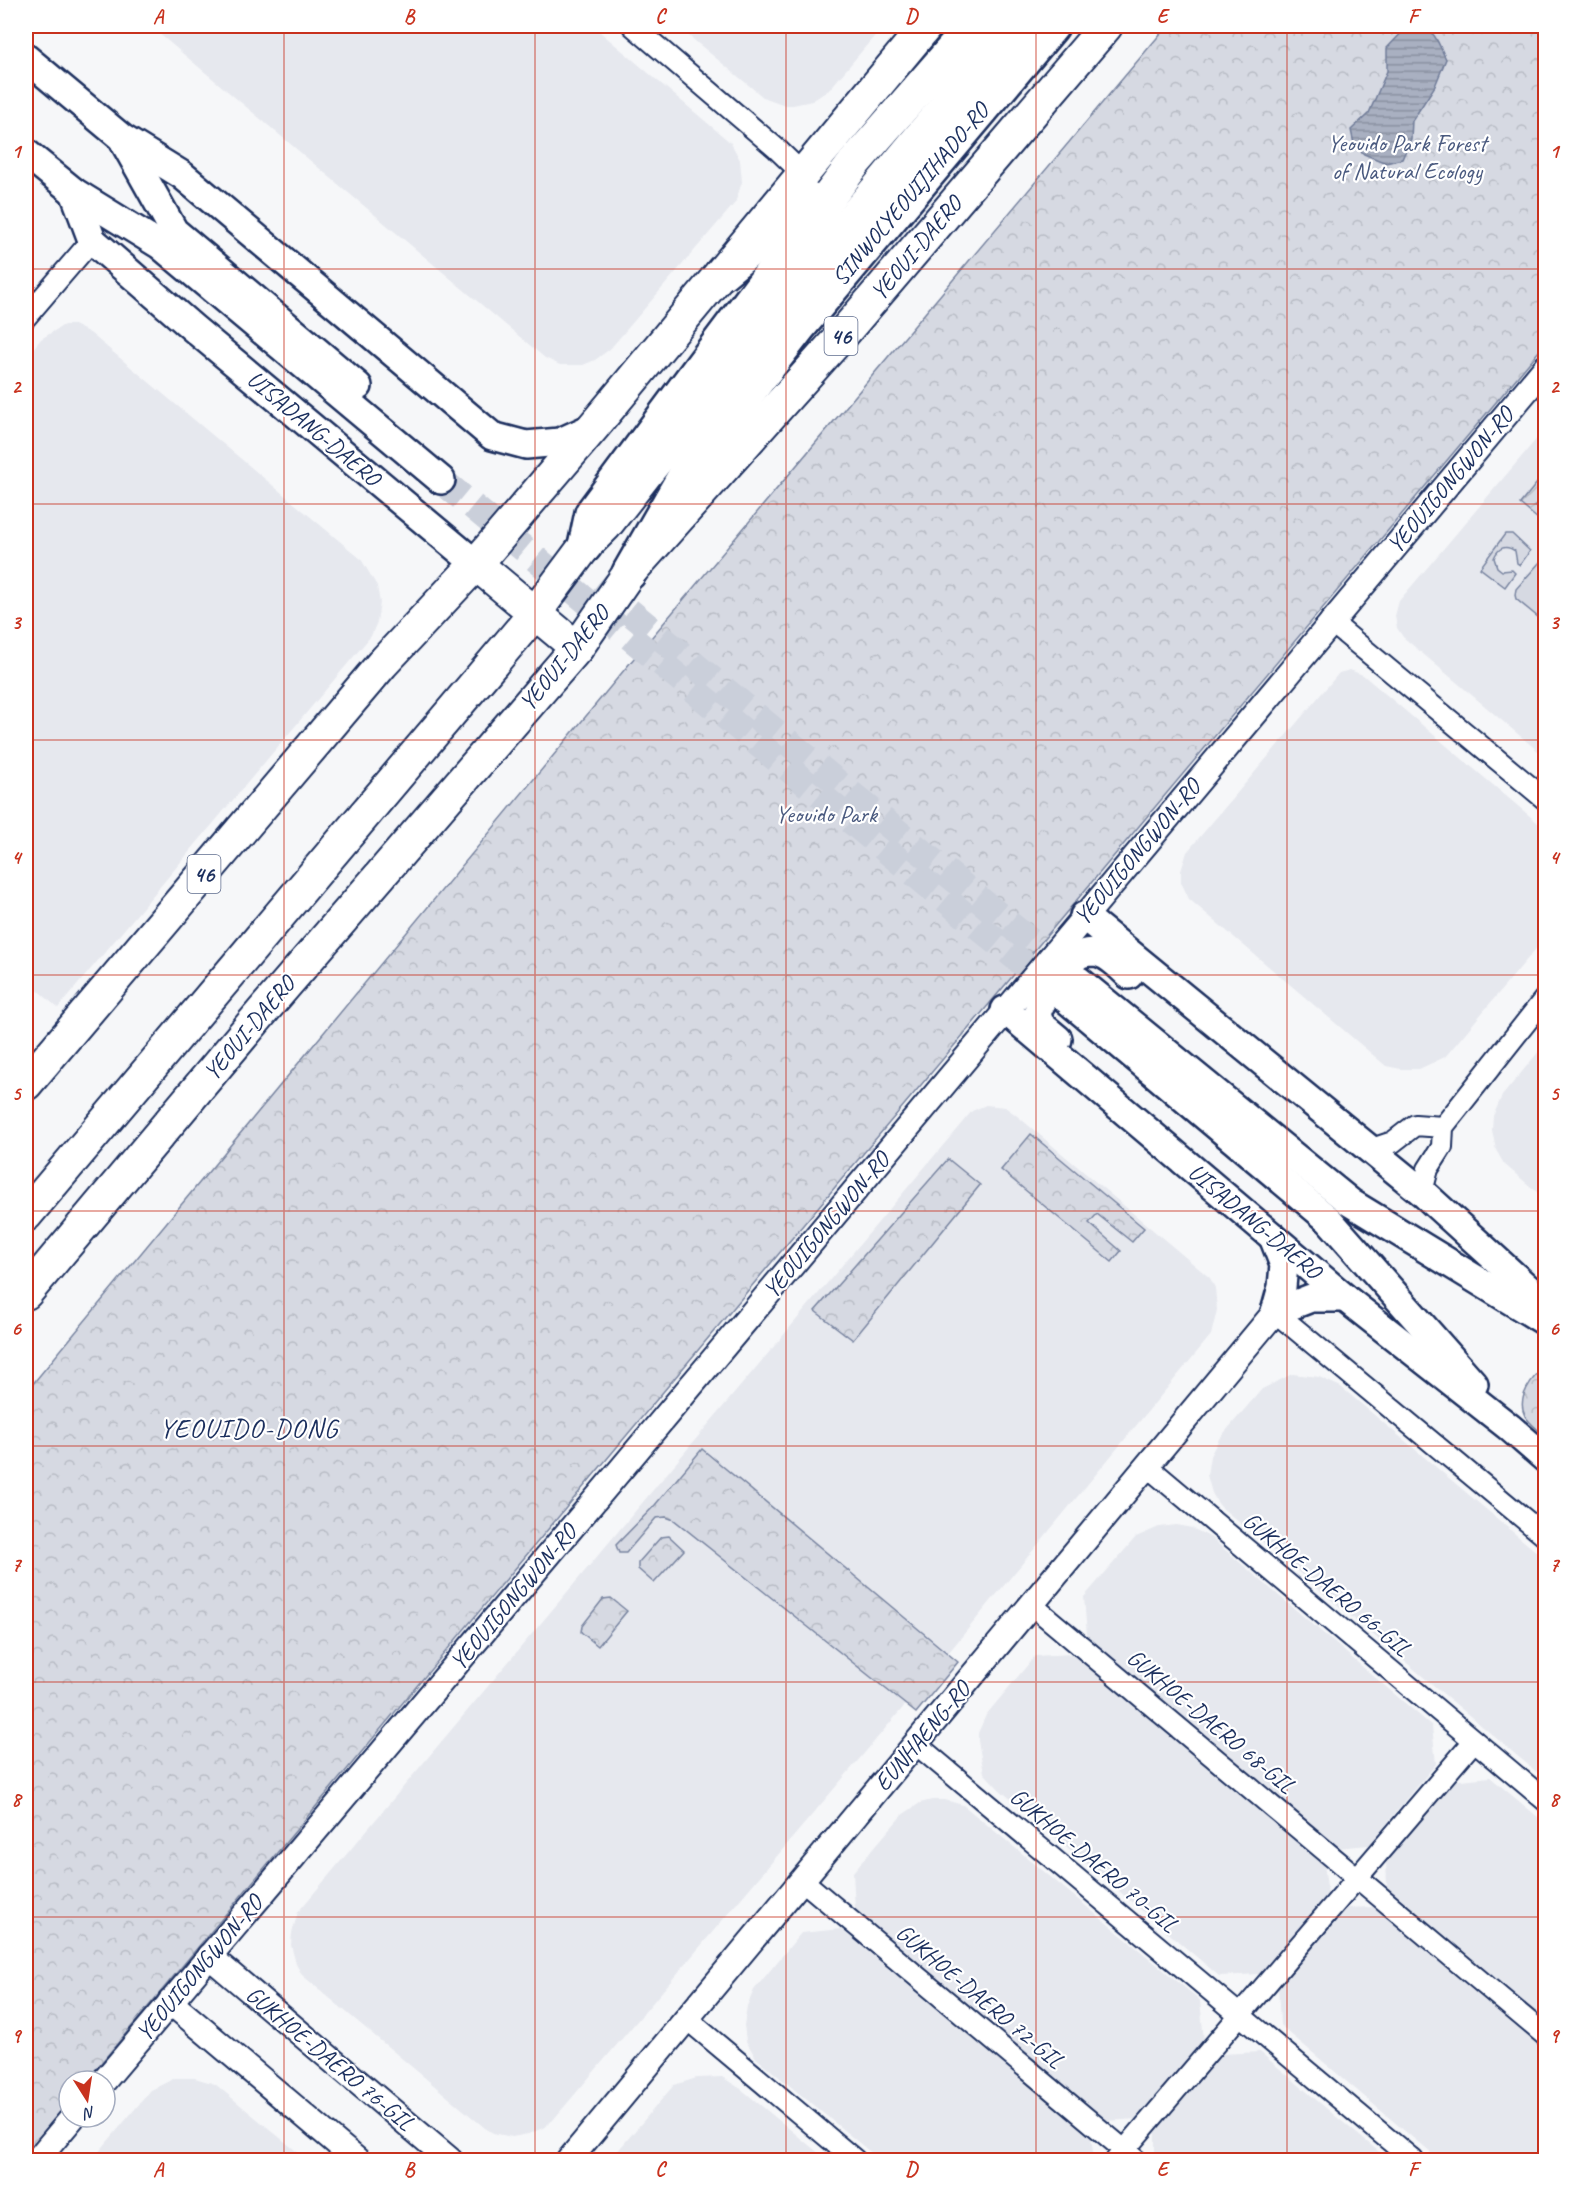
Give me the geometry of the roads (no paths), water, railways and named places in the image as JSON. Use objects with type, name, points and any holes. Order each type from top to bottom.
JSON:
[{"type":"highway","points":[[585,546],[592,513],[855,162],[972,26]]},
{"type":"highway","name":"SINWOLYEOUIJIHADO-RO","points":[[629,573],[688,470],[799,327],[1052,26]]},
{"type":"highway","points":[[722,273],[855,162]]},
{"type":"main road","name":"46","points":[[26,1084],[382,664],[476,564],[594,426],[926,26]]},
{"type":"main road","name":"YEOUI-DAERO","points":[[26,1215],[535,613],[585,546],[606,525],[739,354],[1012,26]]},
{"type":"main road","name":"YEOUI-DAERO","points":[[26,1293],[263,1011],[577,648],[629,573],[835,343],[1106,26]]},
{"type":"main road","name":"UISADANG-DAERO","points":[[26,58],[122,138],[182,175],[492,436],[526,446],[560,442],[594,426]]},
{"type":"main road","name":"UISADANG-DAERO","points":[[26,153],[74,192],[160,245],[446,473],[174,231],[122,138]]},
{"type":"main road","name":"UISADANG-DAERO","points":[[74,192],[92,240],[193,328],[577,648]]},
{"type":"main road","points":[[1084,916],[1422,1191],[1545,1305]]},
{"type":"main road","points":[[1105,1094],[1066,1046],[1040,1024],[1038,1019],[1038,1008],[1059,976],[1080,955],[1094,952],[1112,960],[1129,975],[1190,1003]]},
{"type":"main road","name":"UISADANG-DAERO","points":[[1509,1427],[1437,1340],[1329,1220],[1072,989],[1351,1203],[1545,1322]]},
{"type":"main road","name":"UISADANG-DAERO","points":[[1005,1010],[1345,1298],[1509,1427],[1545,1459]]},
{"type":"main road","points":[[1273,1236],[1284,1265],[1282,1287],[1275,1312]]},
{"type":"main road","points":[[1275,1312],[1311,1298],[1345,1298]]},
{"type":"street","points":[[633,26],[777,148],[802,173]]},
{"type":"street","points":[[26,317],[92,240]]},
{"type":"street","name":"YEOUIGONGWON-RO","points":[[114,2069],[615,1477],[1545,367]]},
{"type":"street","points":[[1330,621],[1545,801]]},
{"type":"street","points":[[1422,1191],[1428,1169],[1443,1147],[1446,1124],[1545,997]]},
{"type":"street","points":[[1369,1150],[1393,1142],[1415,1125],[1446,1124]]},
{"type":"street","points":[[1275,1312],[1545,1537]]},
{"type":"street","name":"EUNHAENG-RO","points":[[569,2160],[1275,1312]]},
{"type":"street","name":"GUKHOE-DAERO 66-GIL","points":[[1147,1466],[1545,1801]]},
{"type":"street","name":"GUKHOE-DAERO 68-GIL","points":[[1032,1605],[1545,2036]]},
{"type":"street","points":[[1126,2157],[1240,2015],[1474,1741]]},
{"type":"street","name":"GUKHOE-DAERO 70-GIL","points":[[916,1744],[1413,2160]]},
{"type":"street","name":"GUKHOE-DAERO 72-GIL","points":[[802,1880],[1126,2157]]},
{"type":"street","name":"GUKHOE-DAERO 76-GIL","points":[[209,1956],[438,2156]]},
{"type":"street","points":[[170,2002],[352,2159]]},
{"type":"street","points":[[687,2019],[855,2160]]},
{"type":"street","points":[[37,2160],[64,2129]]},
{"type":"water","points":[[1408,26],[1429,30],[1446,59],[1435,86],[1412,121],[1411,139],[1402,159],[1386,163],[1364,154],[1354,144],[1351,130],[1369,113],[1387,71],[1387,48]]},
{"type":"tunnel","points":[[441,480],[1056,991]]},
{"type":"tunnel","points":[[597,585],[1070,974]]},
{"type":"district","name":"YEOUIDO-DONG","points":[[249,1428]]},
{"type":"park label","name":"Yeouido Park Forest of Natural Ecology","points":[[1407,157]]},
{"type":"park label","name":"Yeouido Park","points":[[826,814]]}]
